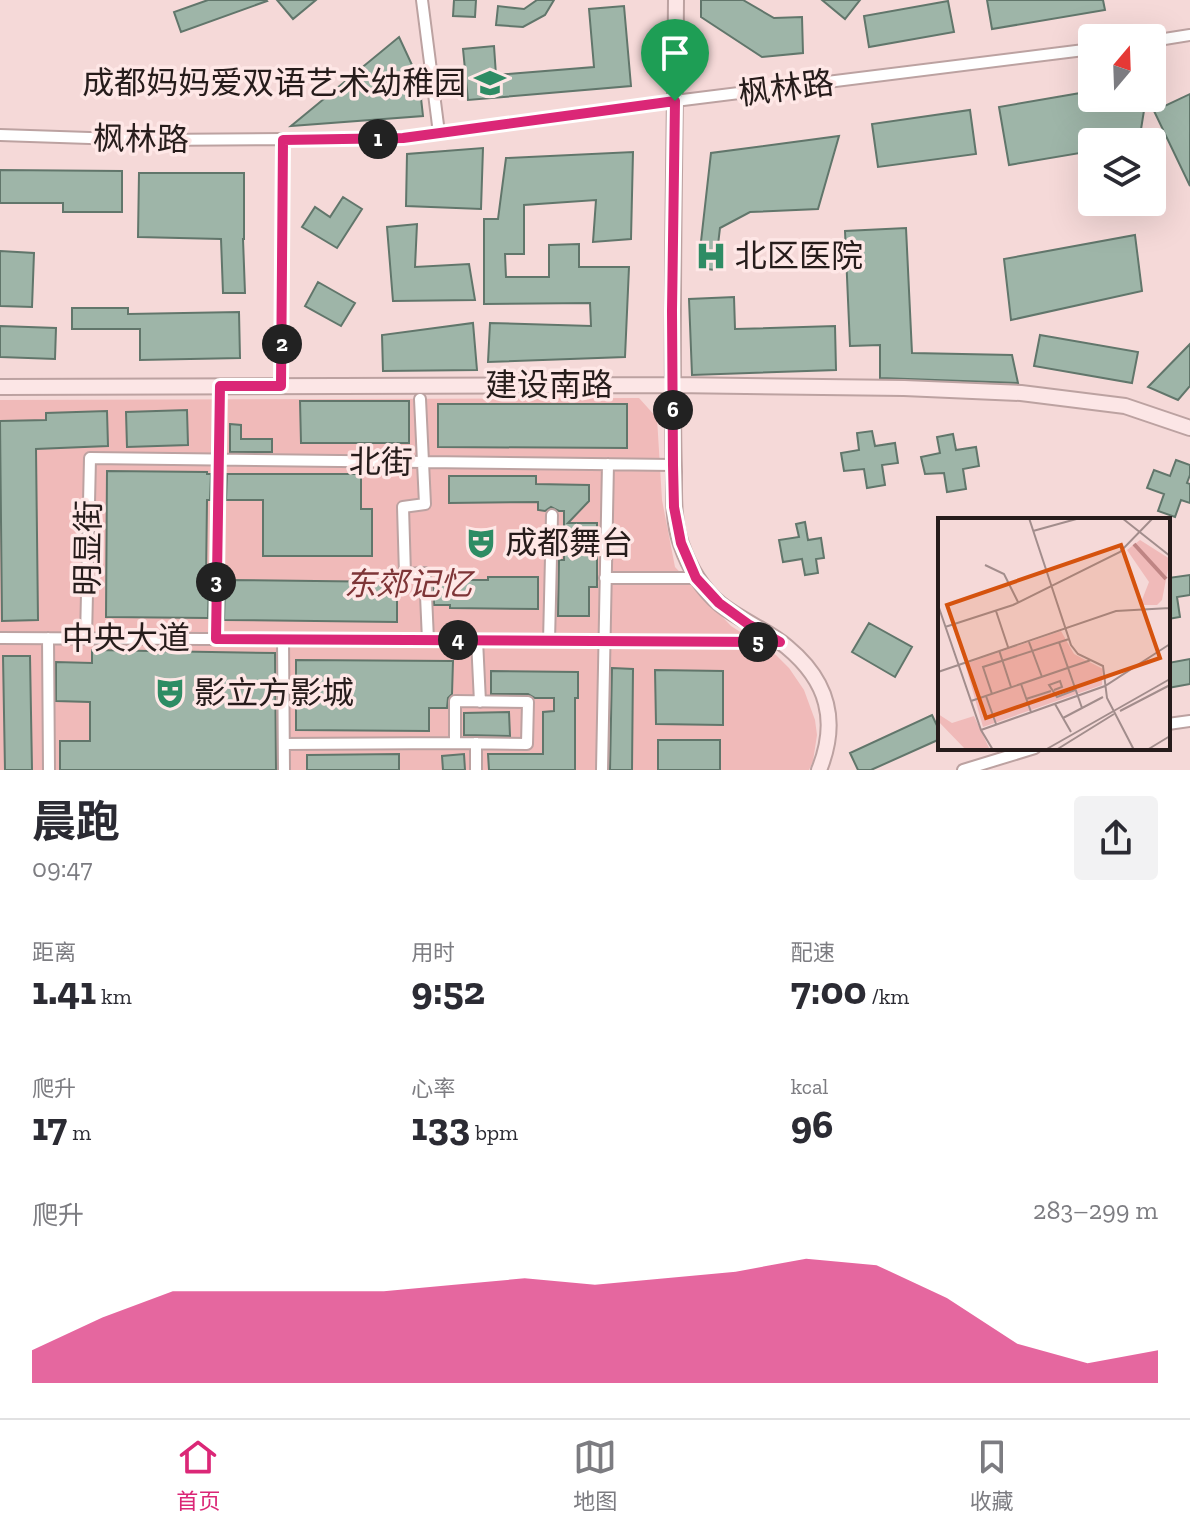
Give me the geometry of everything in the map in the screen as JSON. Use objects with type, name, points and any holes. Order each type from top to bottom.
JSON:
[{"type":"street","points":[[422,0],[439,133]]},
{"type":"street","points":[[676,0],[672,311],[674,507],[681,543],[696,578],[719,603],[780,642],[813,673],[826,703],[830,727],[827,750],[819,770]]},
{"type":"street","points":[[1166,39],[1190,35]]},
{"type":"street","name":"枫林路","points":[[0,135],[149,140],[403,138],[1078,51]]},
{"type":"street","points":[[281,386],[283,140]]},
{"type":"street","name":"建设南路","points":[[0,387],[673,385],[904,388],[1021,393],[1125,406],[1190,428]]},
{"type":"street","points":[[216,639],[220,386]]},
{"type":"street","points":[[420,399],[425,504],[403,507],[405,574],[425,573],[428,640]]},
{"type":"street","name":"北街","points":[[90,458],[673,465]]},
{"type":"street","name":"明显街","points":[[86,638],[90,458]]},
{"type":"street","points":[[602,770],[608,464]]},
{"type":"street","points":[[549,641],[552,515]]},
{"type":"street","points":[[605,578],[696,578]]},
{"type":"street","name":"中央大道","points":[[0,638],[780,642]]},
{"type":"street","points":[[48,638],[49,770]]},
{"type":"street","points":[[283,639],[284,770]]},
{"type":"street","points":[[477,640],[480,702]]},
{"type":"street","points":[[284,744],[527,744],[528,702],[455,701],[455,743]]},
{"type":"street","points":[[1170,724],[1190,721]]},
{"type":"street","points":[[476,743],[476,770]]},
{"type":"street","points":[[963,770],[1028,750]]},
{"type":"green space","name":"东郊记忆","points":[[639,398],[657,418],[662,500],[675,567],[731,626],[776,655],[804,690],[817,735],[809,770],[0,770],[0,400]]},
{"type":"building","points":[[208,0],[267,1],[181,32],[174,12]]},
{"type":"building","points":[[277,0],[316,0],[293,19]]},
{"type":"building","points":[[454,0],[476,0],[475,17],[453,16]]},
{"type":"building","points":[[537,0],[554,0],[545,15],[523,27],[496,25],[498,6],[524,9]]},
{"type":"building","points":[[701,0],[743,0],[774,18],[802,17],[803,53],[762,57],[701,17]]},
{"type":"building","points":[[822,0],[860,0],[845,19]]},
{"type":"building","points":[[987,0],[1103,0],[1105,10],[992,29]]},
{"type":"building","points":[[948,1],[954,32],[869,47],[864,16]]},
{"type":"building","points":[[624,6],[631,86],[468,100],[463,49],[494,46],[496,75],[594,67],[589,9]]},
{"type":"building","points":[[399,37],[419,80],[423,116],[291,126]]},
{"type":"building","points":[[1078,93],[1078,112],[1144,112],[1141,128],[1078,128],[1078,153],[1009,165],[999,107]]},
{"type":"building","points":[[1190,94],[1190,186],[1166,136],[1166,128],[1162,128],[1154,112],[1166,112],[1166,105]]},
{"type":"building","points":[[970,110],[976,154],[878,167],[872,124]]},
{"type":"building","points":[[839,136],[818,209],[750,212],[720,228],[715,270],[698,268],[711,153]]},
{"type":"building","points":[[483,148],[481,209],[406,206],[407,154]]},
{"type":"building","points":[[633,152],[631,239],[593,242],[596,200],[524,205],[524,254],[505,254],[506,277],[549,277],[549,245],[579,244],[579,267],[629,267],[625,357],[488,362],[490,323],[591,326],[590,303],[484,304],[484,219],[498,219],[506,158]]},
{"type":"building","points":[[0,170],[122,171],[122,212],[63,212],[63,203],[0,203]]},
{"type":"building","points":[[139,173],[244,173],[245,293],[223,293],[221,239],[138,237]]},
{"type":"building","points":[[343,197],[362,209],[337,248],[302,227],[315,207],[330,217]]},
{"type":"building","points":[[417,224],[415,267],[469,264],[475,300],[393,301],[387,227]]},
{"type":"building","points":[[906,228],[912,353],[1012,355],[1018,383],[880,378],[880,345],[850,346],[845,231]]},
{"type":"building","points":[[1135,235],[1142,291],[1011,320],[1004,259]]},
{"type":"building","points":[[0,251],[34,253],[32,307],[0,306]]},
{"type":"building","points":[[318,282],[355,303],[341,326],[305,306]]},
{"type":"building","points":[[734,297],[735,329],[835,326],[836,370],[692,375],[689,299]]},
{"type":"building","points":[[72,308],[128,308],[128,314],[239,312],[240,358],[140,360],[140,329],[72,329]]},
{"type":"building","points":[[473,323],[477,370],[383,371],[382,335]]},
{"type":"building","points":[[0,326],[56,328],[55,359],[0,357]]},
{"type":"building","points":[[1040,335],[1138,352],[1132,383],[1034,366]]},
{"type":"building","points":[[1190,344],[1190,386],[1178,400],[1148,387]]},
{"type":"building","points":[[300,401],[409,401],[409,443],[301,443]]},
{"type":"building","points":[[438,404],[627,404],[627,448],[438,447]]},
{"type":"building","points":[[187,410],[188,445],[127,447],[126,412]]},
{"type":"building","points":[[107,411],[108,446],[36,449],[38,620],[2,621],[0,421],[46,420],[46,413]]},
{"type":"building","points":[[230,424],[241,425],[241,439],[272,439],[272,452],[230,452]]},
{"type":"building","points":[[872,431],[875,446],[895,443],[898,463],[882,465],[885,485],[867,488],[864,469],[844,471],[841,453],[859,450],[857,433]]},
{"type":"building","points":[[953,434],[956,450],[976,447],[979,466],[963,469],[966,489],[947,492],[944,473],[925,474],[921,457],[940,453],[937,437]]},
{"type":"building","points":[[1176,460],[1190,465],[1187,483],[1190,484],[1190,503],[1181,500],[1175,517],[1158,511],[1164,494],[1147,488],[1154,470],[1170,476]]},
{"type":"building","points":[[107,471],[211,474],[210,500],[207,500],[208,618],[106,617]]},
{"type":"building","points":[[227,474],[361,474],[361,509],[372,509],[372,556],[263,556],[263,500],[226,500]]},
{"type":"building","points":[[449,476],[536,476],[536,484],[589,485],[589,501],[568,523],[597,523],[597,587],[589,587],[589,616],[558,616],[559,560],[564,560],[564,511],[551,507],[545,511],[538,510],[538,502],[449,503]]},
{"type":"building","points":[[805,522],[808,540],[821,538],[824,558],[816,559],[818,573],[805,575],[802,559],[783,562],[779,540],[799,537],[796,524]]},
{"type":"building","points":[[1190,575],[1190,595],[1177,597],[1180,617],[1170,619],[1170,578]]},
{"type":"building","points":[[488,577],[538,577],[538,609],[434,605],[433,580],[488,580]]},
{"type":"building","points":[[225,580],[397,582],[397,622],[224,620]]},
{"type":"building","points":[[869,623],[912,647],[895,677],[852,652]]},
{"type":"building","points":[[92,650],[275,653],[276,770],[60,770],[60,741],[90,741],[90,702],[56,701],[56,662],[92,663]]},
{"type":"building","points":[[3,656],[30,656],[32,770],[5,770]]},
{"type":"building","points":[[1190,659],[1190,684],[1170,688],[1170,663]]},
{"type":"building","points":[[296,660],[453,661],[452,694],[448,698],[447,708],[429,708],[429,731],[296,730]]},
{"type":"building","points":[[612,668],[633,669],[632,770],[610,770]]},
{"type":"building","points":[[655,670],[723,671],[723,725],[656,724]]},
{"type":"building","points":[[491,671],[578,672],[575,770],[489,770],[488,754],[543,754],[543,712],[554,711],[554,698],[491,694]]},
{"type":"building","points":[[509,712],[510,736],[464,735],[464,713]]},
{"type":"building","points":[[932,715],[938,728],[938,740],[871,770],[858,770],[850,753]]},
{"type":"building","points":[[658,740],[720,740],[720,770],[658,770]]},
{"type":"building","points":[[399,754],[399,770],[307,770],[307,755]]},
{"type":"building","points":[[464,754],[465,770],[443,770],[442,756]]},
{"type":"place","name":"成都妈妈爱双语艺术幼稚园","points":[[490,83]]},
{"type":"place","name":"北区医院","points":[[711,256]]},
{"type":"place","name":"成都舞台","points":[[481,543]]},
{"type":"place","name":"影立方影城","points":[[170,693]]},
{"type":"route","points":[[675,101],[672,311],[674,507],[681,543],[696,578],[719,603],[780,642],[216,639],[220,386],[281,386],[283,140],[403,138],[675,101]]}]
